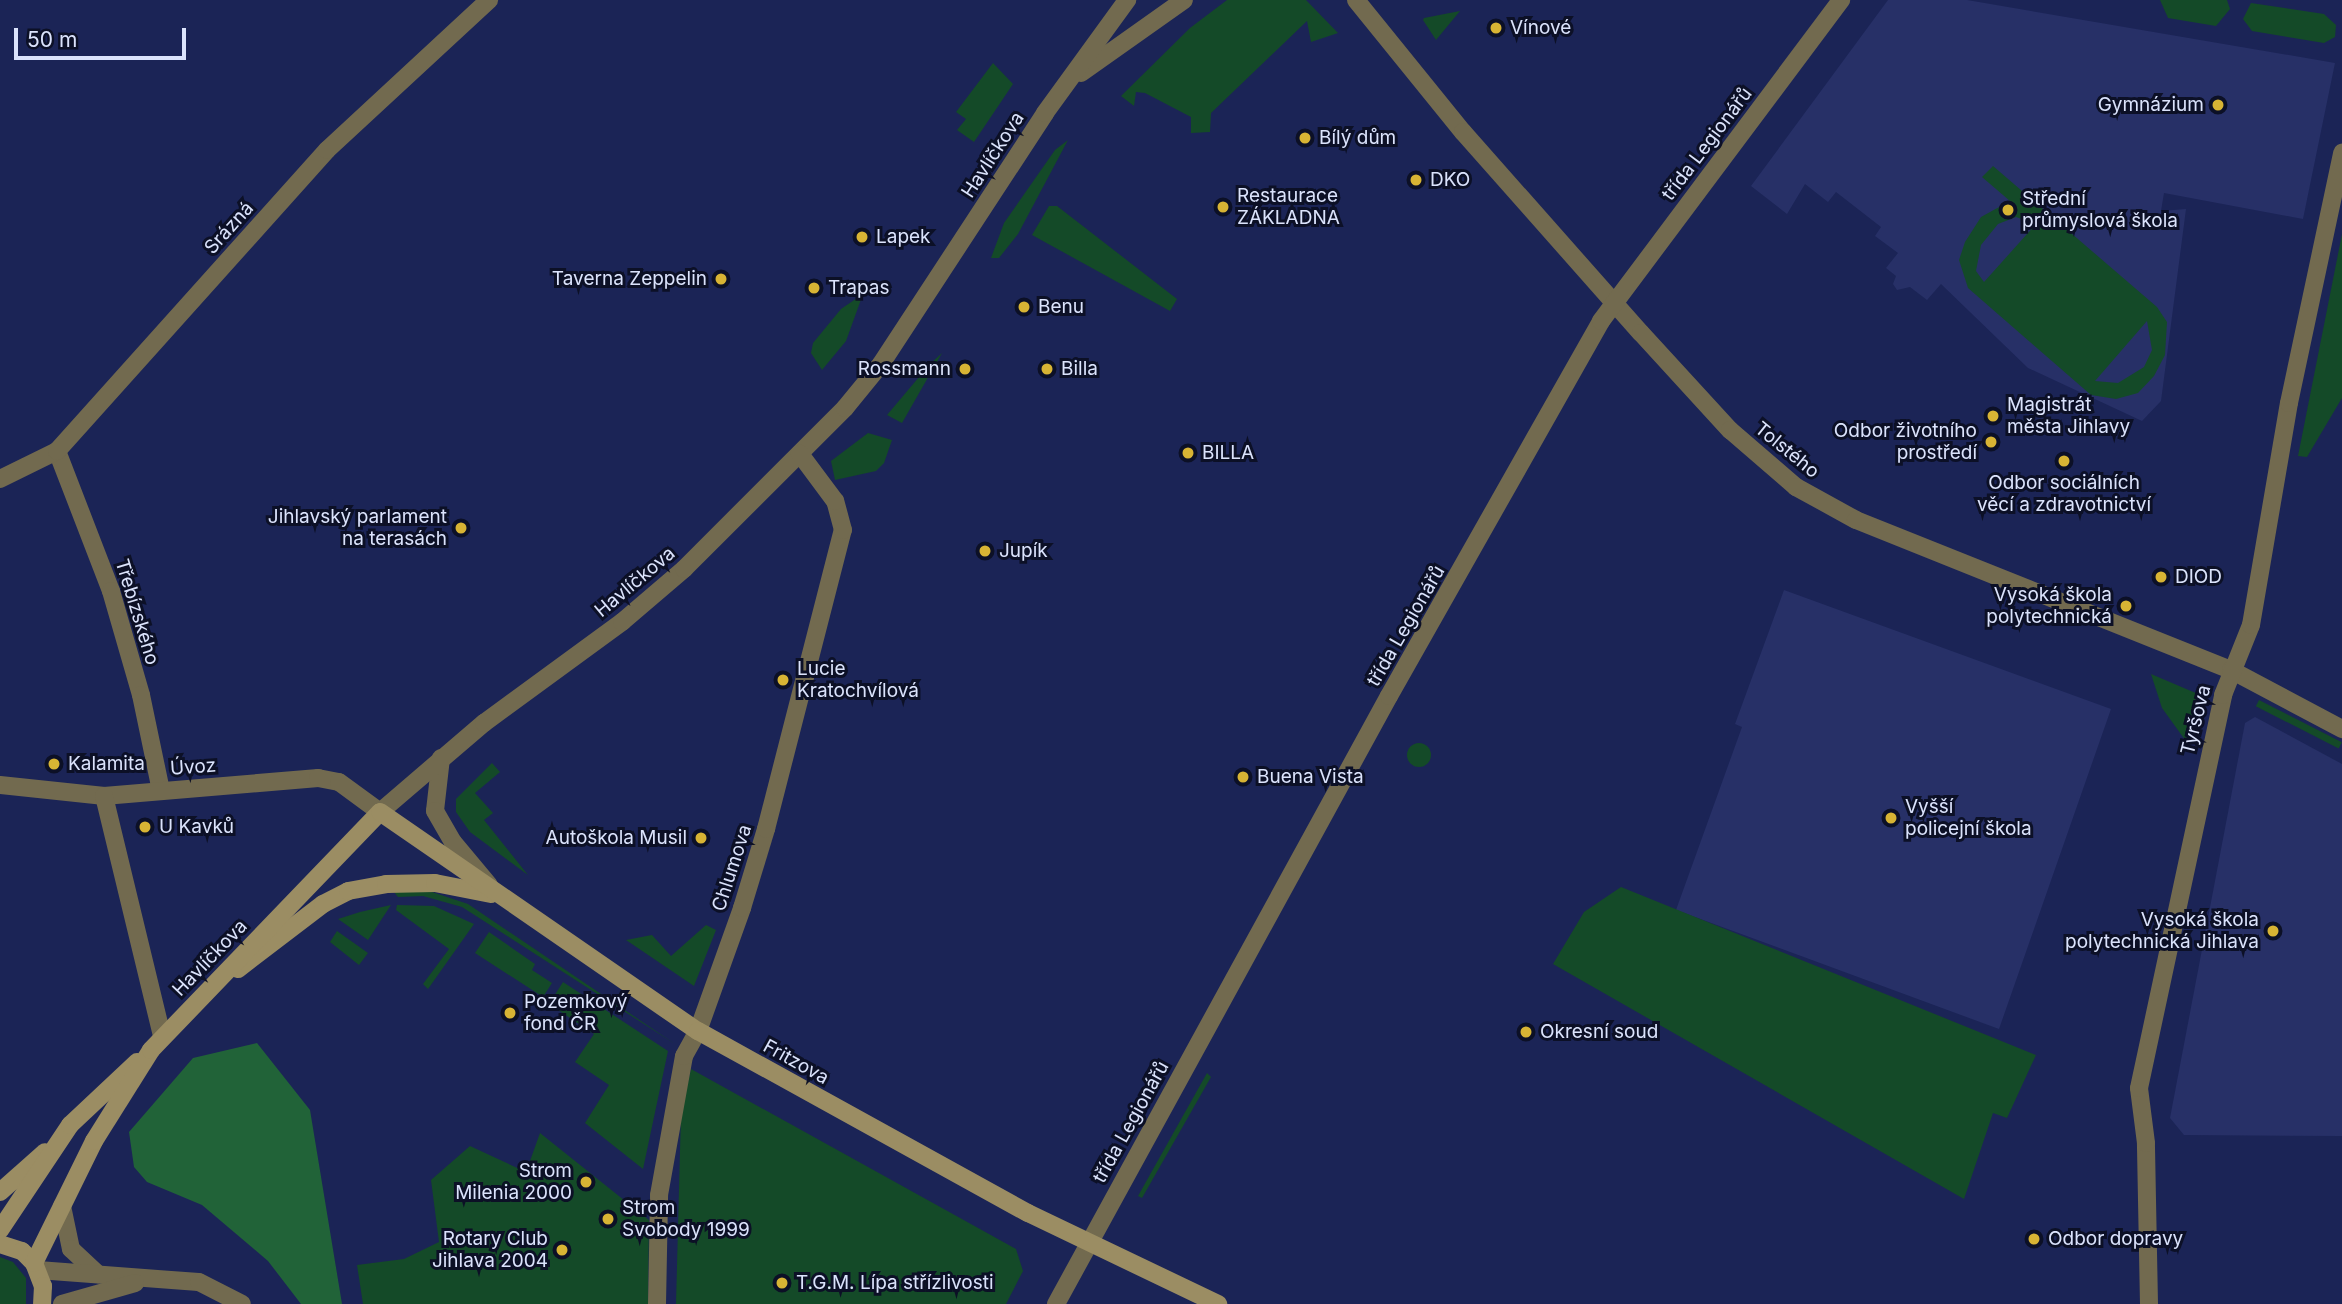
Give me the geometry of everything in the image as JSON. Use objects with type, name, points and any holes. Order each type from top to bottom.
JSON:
[{"type":"street","name":"Srázná","points":[[0,479],[57,451],[327,150],[489,0]]},
{"type":"street","name":"Havlíčkova","points":[[1133,38],[1171,0]]},
{"type":"street","name":"Havlíčkova","points":[[1073,78],[1184,0]]},
{"type":"street","name":"třída Legionářů","points":[[1056,1304],[1389,696],[1616,302],[1841,0]]},
{"type":"street","name":"Tolstého","points":[[1356,2],[1463,132],[1730,430],[1822,504],[2231,670],[2342,729]]},
{"type":"street","name":"Havlíčkova","points":[[0,1192],[61,1138],[103,1091],[220,980],[380,812],[441,758],[622,622],[684,569],[800,454],[881,364],[1073,78],[1127,3]]},
{"type":"street","name":"Tyršova","points":[[2148,1304],[2146,1143],[2139,1088],[2208,759],[2231,670],[2251,625],[2289,403],[2342,153]]},
{"type":"street","name":"Třebízského","points":[[57,451],[111,591],[141,695],[161,791]]},
{"type":"street","name":"Chlumova","points":[[657,1304],[664,1163],[684,1056],[698,1031],[766,829],[843,530],[835,501],[800,454]]},
{"type":"street","points":[[441,758],[435,811],[453,842],[498,895]]},
{"type":"street","name":"Úvoz","points":[[0,785],[104,796],[318,778],[339,782],[380,812]]},
{"type":"street","points":[[104,796],[156,1043]]},
{"type":"street","name":"Fritzova","points":[[380,812],[698,1031],[1088,1245],[1218,1304]]},
{"type":"street","points":[[220,980],[264,953],[323,904],[348,891],[386,884],[435,883],[498,895]]},
{"type":"street","name":"Havlíčkova","points":[[36,1266],[94,1141],[156,1043]]},
{"type":"street","name":"Havlíčkova","points":[[0,1230],[61,1138]]},
{"type":"street","points":[[62,1206],[71,1249],[101,1276]]},
{"type":"street","points":[[0,1244],[22,1251],[36,1266],[42,1304]]},
{"type":"street","points":[[36,1266],[101,1276],[199,1282],[242,1304]]},
{"type":"street","points":[[62,1304],[145,1280]]},
{"type":"shaded area","name":"Střední průmyslová škola","points":[[1888,0],[1967,0],[2335,63],[2303,219],[2164,193],[2161,211],[2186,209],[2161,401],[2142,421],[2028,368],[1941,284],[1927,300],[1910,287],[1897,290],[1893,284],[1896,276],[1886,268],[1898,253],[1875,236],[1881,227],[1836,192],[1828,202],[1805,184],[1787,214],[1751,186]]},
{"type":"shaded area","name":"Vyšší policejní škola","points":[[1784,590],[2111,709],[1999,1029],[1676,910],[1742,727],[1735,724]]},
{"type":"shaded area","name":"Vysoká škola polytechnická Jihlava","points":[[2255,717],[2342,764],[2342,1136],[2184,1135],[2170,1118],[2245,723]]},
{"type":"green space","points":[[1227,0],[1306,0],[1338,33],[1311,42],[1307,21],[1211,113],[1210,132],[1191,133],[1191,117],[1145,93],[1136,92],[1134,106],[1121,96],[1190,28]]},
{"type":"green space","points":[[2160,0],[2227,0],[2230,9],[2216,26],[2168,18]]},
{"type":"green space","points":[[2251,3],[2324,14],[2336,25],[2335,37],[2324,43],[2252,31],[2243,19]]},
{"type":"green space","points":[[1460,11],[1436,40],[1423,20],[1424,18]]},
{"type":"green space","points":[[993,63],[1013,84],[974,142],[957,130],[966,119],[956,112]]},
{"type":"green space","points":[[1068,140],[1018,234],[999,258],[991,258],[1004,223],[1055,150]]},
{"type":"green space","points":[[1993,166],[2157,307],[2167,322],[2165,355],[2154,376],[2138,393],[2116,399],[2091,395],[1968,288],[1959,260],[1965,242],[1981,217],[2010,201],[1982,177]],"holes":[[[2016,217],[2036,224],[1984,282],[1976,271],[1981,245],[1998,224]],[[2147,321],[2152,350],[2144,367],[2118,383],[2095,381]]]},
{"type":"green space","points":[[1049,206],[1057,206],[1177,299],[1170,311],[1032,235]]},
{"type":"green space","points":[[2342,234],[2342,398],[2307,457],[2298,456]]},
{"type":"green space","points":[[863,294],[846,341],[822,370],[811,353],[813,343],[841,309]]},
{"type":"green space","points":[[942,353],[902,423],[887,415],[930,364]]},
{"type":"green space","points":[[868,433],[892,440],[884,463],[876,471],[835,480],[831,461]]},
{"type":"green space","points":[[2151,674],[2198,694],[2188,744],[2162,708]]},
{"type":"green space","points":[[2259,700],[2342,742],[2339,748],[2256,706]]},
{"type":"green space","points":[[1419,743],[1428,746],[1431,755],[1428,764],[1419,767],[1410,764],[1407,755],[1410,746]]},
{"type":"green space","points":[[492,763],[500,772],[475,793],[493,813],[484,820],[528,875],[470,832],[456,812],[456,799]]},
{"type":"green space","points":[[1621,887],[2036,1055],[2007,1118],[1993,1113],[1964,1199],[1553,964],[1584,912]]},
{"type":"green space","points":[[394,892],[432,892],[468,904],[675,1044],[462,907],[423,896],[398,897]]},
{"type":"green space","points":[[391,905],[368,940],[338,919],[360,912]]},
{"type":"green space","points":[[397,905],[434,906],[474,924],[428,989],[423,984],[449,949],[396,910]]},
{"type":"green space","points":[[706,925],[716,930],[694,986],[626,940],[652,935],[671,956]]},
{"type":"green space","points":[[337,931],[368,953],[359,965],[330,942]]},
{"type":"green space","points":[[489,932],[535,964],[532,970],[552,983],[543,997],[475,953]]},
{"type":"green space","points":[[563,982],[668,1051],[643,1169],[585,1123],[609,1085],[575,1062],[594,1034],[549,1004]]},
{"type":"green space","points":[[257,1043],[310,1110],[342,1304],[301,1304],[268,1261],[202,1205],[147,1182],[134,1167],[129,1132],[193,1058]]},
{"type":"green space","points":[[691,1069],[1016,1249],[1023,1271],[1006,1304],[676,1304],[681,1113]]},
{"type":"green space","points":[[1207,1073],[1211,1077],[1142,1198],[1138,1196]]},
{"type":"green space","points":[[540,1133],[649,1220],[648,1304],[363,1304],[357,1265],[404,1259],[439,1242],[431,1180],[470,1146],[526,1172]]},
{"type":"green space","points":[[0,1257],[13,1262],[26,1278],[26,1304],[0,1304]]},
{"type":"place","name":"Vínové","points":[[1496,28]]},
{"type":"place","name":"Gymnázium","points":[[2218,105]]},
{"type":"place","name":"Bílý dům","points":[[1305,138]]},
{"type":"place","name":"DKO","points":[[1416,180]]},
{"type":"place","name":"Restaurace ZÁKLADNA","points":[[1223,207]]},
{"type":"place","name":"Střední průmyslová škola","points":[[2008,210]]},
{"type":"place","name":"Lapek","points":[[862,237]]},
{"type":"place","name":"Taverna Zeppelin","points":[[721,279]]},
{"type":"place","name":"Trapas","points":[[814,288]]},
{"type":"place","name":"Benu","points":[[1024,307]]},
{"type":"place","name":"Rossmann","points":[[965,369]]},
{"type":"place","name":"Billa","points":[[1047,369]]},
{"type":"place","name":"Magistrát města Jihlavy","points":[[1993,416]]},
{"type":"place","name":"Odbor životního prostředí","points":[[1991,442]]},
{"type":"place","name":"BILLA","points":[[1188,453]]},
{"type":"place","name":"Odbor sociálních věcí a zdravotnictví","points":[[2064,461]]},
{"type":"place","name":"Jihlavský parlament na terasách","points":[[461,528]]},
{"type":"place","name":"Jupík","points":[[985,551]]},
{"type":"place","name":"DIOD","points":[[2161,577]]},
{"type":"place","name":"Vysoká škola polytechnická","points":[[2126,606]]},
{"type":"place","name":"Lucie Kratochvílová","points":[[783,680]]},
{"type":"place","name":"Kalamita","points":[[54,764]]},
{"type":"place","name":"Buena Vista","points":[[1243,777]]},
{"type":"place","name":"Vyšší policejní škola","points":[[1891,818]]},
{"type":"place","name":"U Kavků","points":[[145,827]]},
{"type":"place","name":"Autoškola Musil","points":[[701,838]]},
{"type":"place","name":"Vysoká škola polytechnická Jihlava","points":[[2273,931]]},
{"type":"place","name":"Pozemkový fond ČR","points":[[510,1013]]},
{"type":"place","name":"Okresní soud","points":[[1526,1032]]},
{"type":"place","name":"Strom Milenia 2000","points":[[586,1182]]},
{"type":"place","name":"Strom Svobody 1999","points":[[608,1219]]},
{"type":"place","name":"Odbor dopravy","points":[[2034,1239]]},
{"type":"place","name":"Rotary Club Jihlava 2004","points":[[562,1250]]},
{"type":"place","name":"T.G.M. Lípa střízlivosti","points":[[782,1283]]}]
